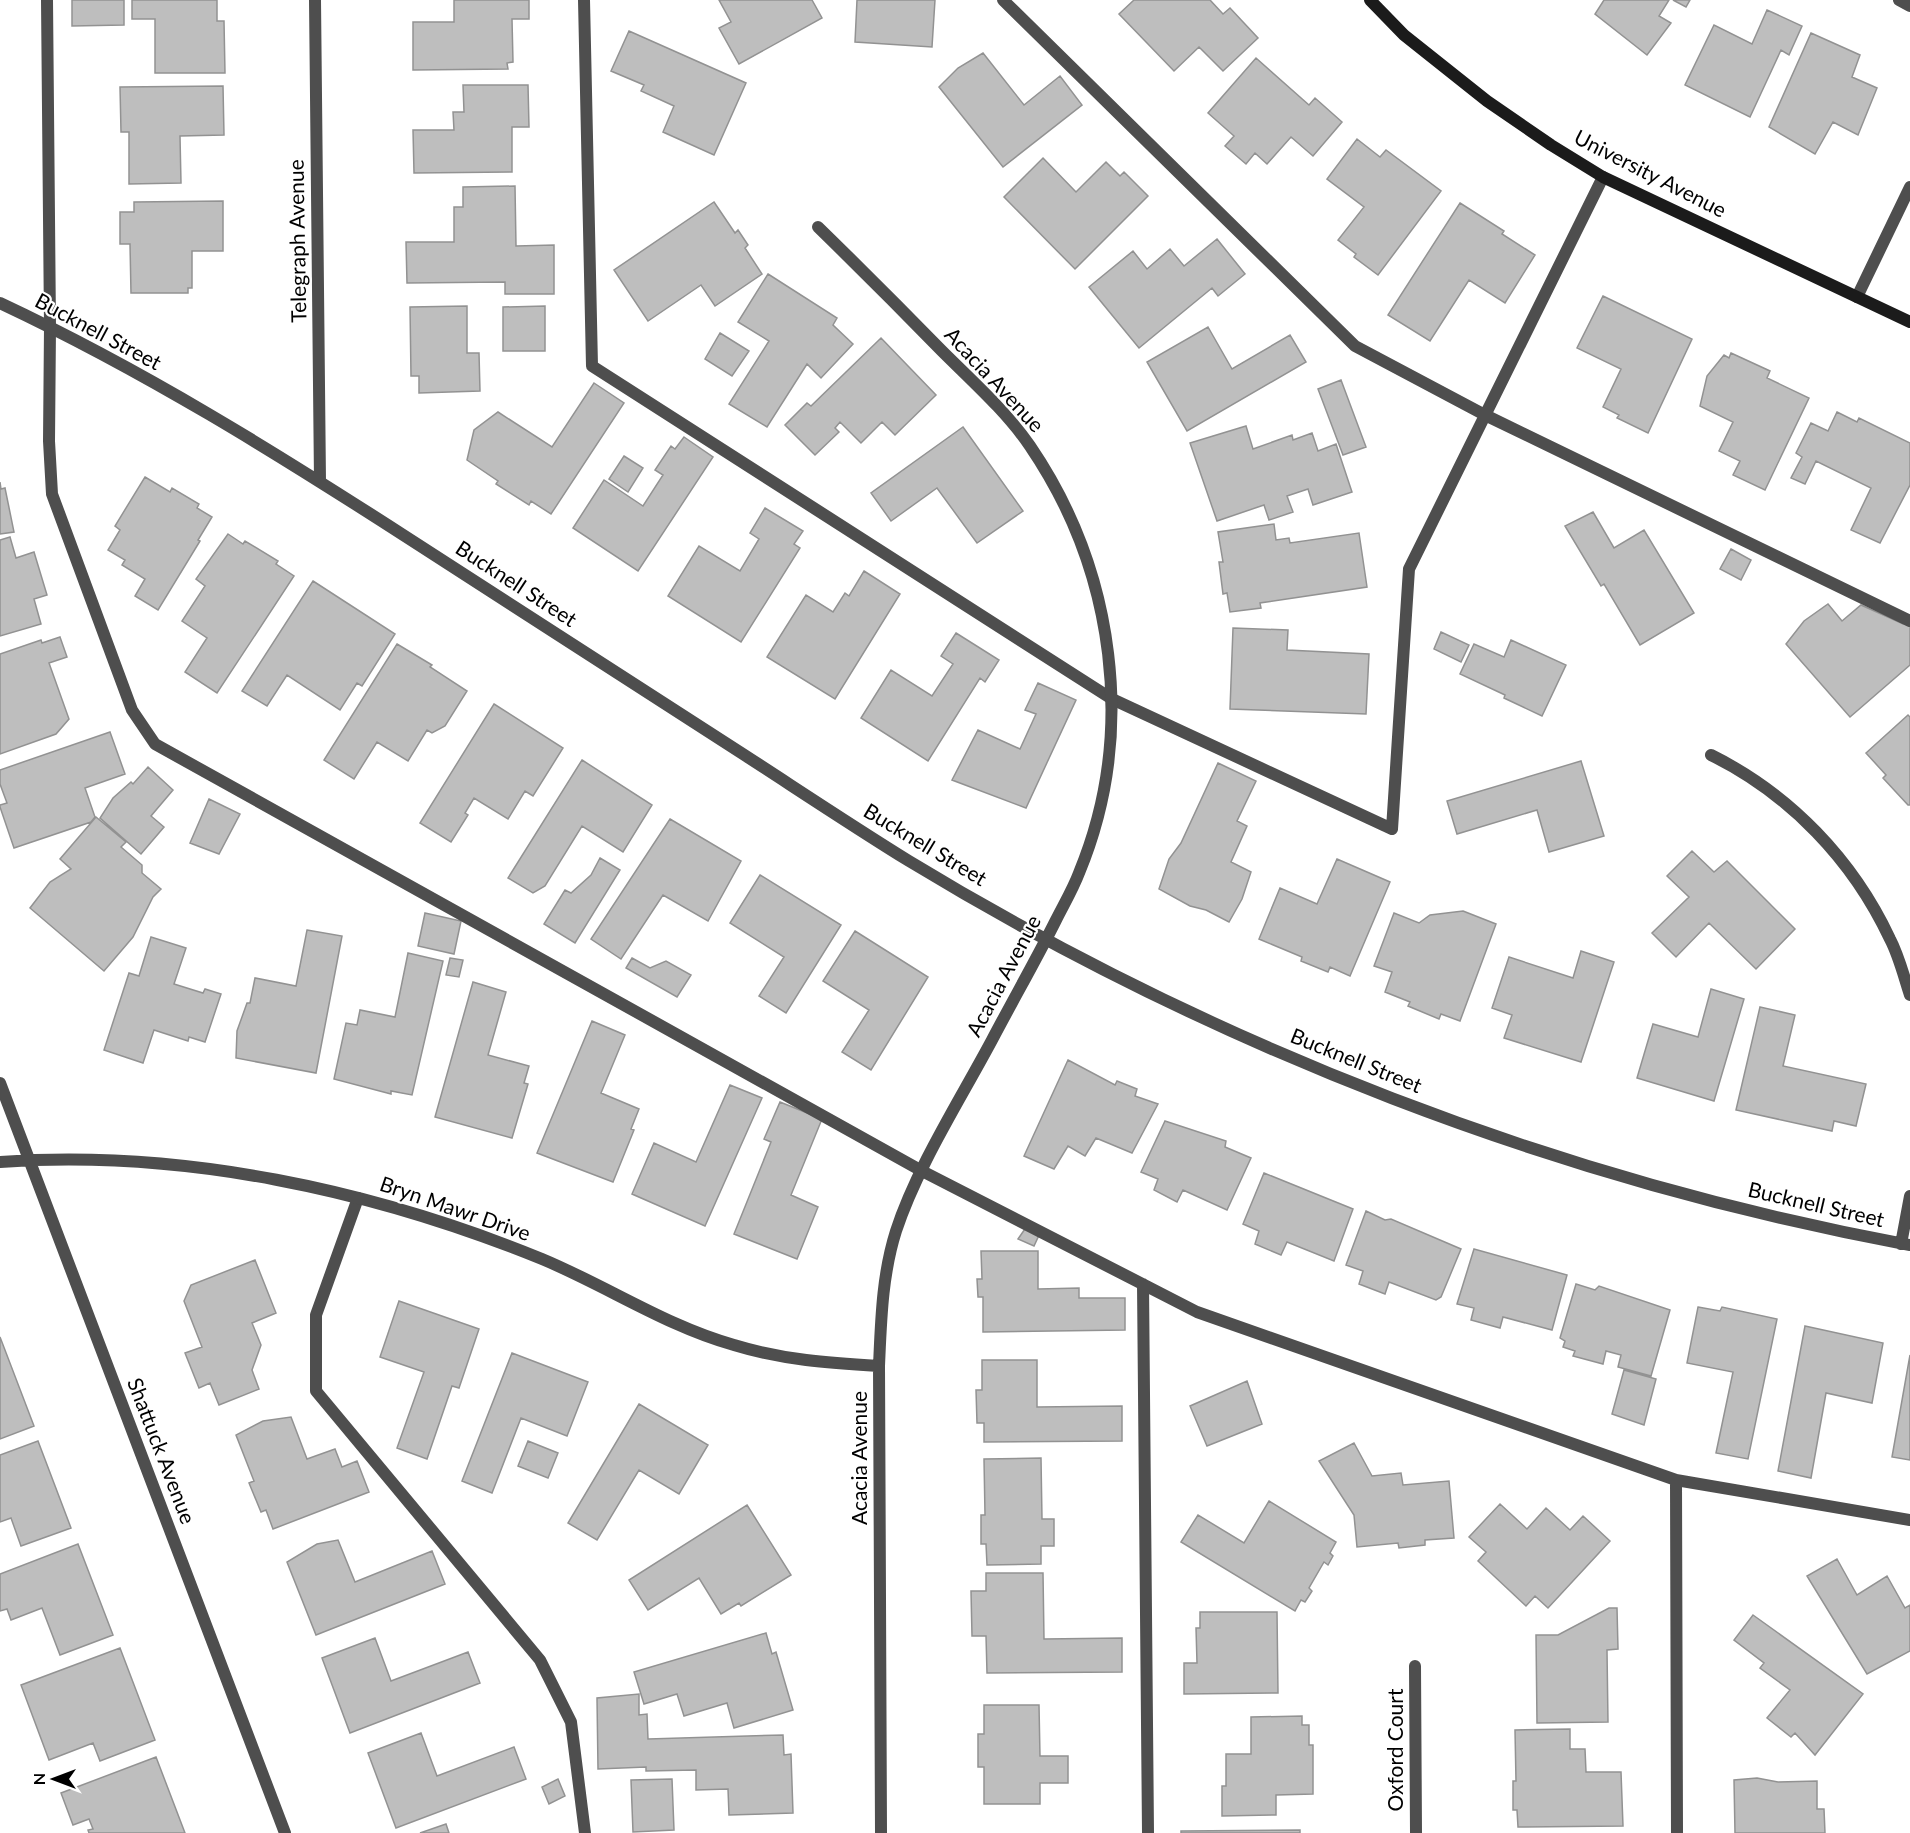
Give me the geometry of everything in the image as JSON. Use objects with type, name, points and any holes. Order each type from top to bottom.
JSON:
[{"type":"street","points":[[47,0],[49,441],[52,494],[132,710],[155,744],[922,1171],[1197,1312],[1676,1480],[1910,1520]]},
{"type":"street","name":"Telegraph Avenue","points":[[315,0],[320,482]]},
{"type":"street","points":[[584,0],[592,366],[1112,699],[1392,830],[1409,569],[1603,177]]},
{"type":"street","points":[[1003,0],[1355,346],[1485,415],[1910,621]]},
{"type":"street","name":"University Avenue","points":[[1370,0],[1404,35],[1487,101],[1603,177],[1910,322]]},
{"type":"street","points":[[1899,0],[1910,6]]},
{"type":"street","points":[[1857,297],[1910,187]]},
{"type":"street","name":"Acacia Avenue","points":[[818,227],[989,398],[1029,446],[1069,512],[1089,562],[1106,630],[1112,699],[1109,761],[1099,815],[1079,873],[922,1171],[896,1233],[881,1299],[879,1366],[881,1833]]},
{"type":"street","name":"Bucknell Street","points":[[0,303],[181,397],[320,482],[910,861],[1046,939],[1159,997],[1302,1061],[1448,1119],[1597,1168],[1726,1204],[1906,1244]]},
{"type":"street","points":[[1711,755],[1729,764],[1784,801],[1826,842],[1863,888],[1891,940],[1910,995]]},
{"type":"street","name":"Shattuck Avenue","points":[[0,1083],[285,1833]]},
{"type":"street","name":"Bryn Mawr Drive","points":[[0,1162],[29,1160],[129,1162],[236,1173],[358,1198],[443,1222],[543,1260],[669,1321],[734,1345],[802,1361],[879,1366]]},
{"type":"street","points":[[1906,1244],[1910,1196]]},
{"type":"street","points":[[358,1198],[316,1315],[316,1391],[540,1660],[571,1722],[585,1833]]},
{"type":"street","points":[[1143,1284],[1148,1833]]},
{"type":"street","points":[[1676,1480],[1677,1833]]},
{"type":"street","name":"Oxford Court","points":[[1415,1666],[1416,1833]]},
{"type":"building","points":[[72,0],[124,0],[124,25],[72,26]]},
{"type":"building","points":[[132,0],[217,0],[217,21],[224,21],[225,73],[155,73],[155,19],[132,19]]},
{"type":"building","points":[[454,0],[529,0],[529,19],[512,19],[513,62],[507,63],[508,69],[413,70],[413,22],[454,22]]},
{"type":"building","points":[[719,0],[812,0],[822,18],[739,64],[719,28],[731,22]]},
{"type":"building","points":[[857,0],[935,0],[932,47],[855,42]]},
{"type":"building","points":[[1134,0],[1210,0],[1223,14],[1230,8],[1258,38],[1223,71],[1199,47],[1174,71],[1119,14]]},
{"type":"building","points":[[1604,0],[1669,0],[1659,16],[1671,23],[1647,55],[1595,14]]},
{"type":"building","points":[[1673,0],[1690,0],[1686,7]]},
{"type":"building","points":[[1767,10],[1802,26],[1789,55],[1781,50],[1750,117],[1685,85],[1714,25],[1752,44]]},
{"type":"building","points":[[629,31],[746,83],[714,155],[663,132],[674,106],[641,91],[644,85],[611,71]]},
{"type":"building","points":[[1811,33],[1860,55],[1852,77],[1877,88],[1858,135],[1833,122],[1815,154],[1769,127]]},
{"type":"building","points":[[983,53],[1024,105],[1060,76],[1082,105],[1003,167],[939,87],[958,68]]},
{"type":"building","points":[[1256,58],[1309,105],[1315,98],[1342,122],[1313,156],[1291,137],[1267,164],[1255,153],[1246,164],[1225,146],[1234,136],[1208,113]]},
{"type":"building","points":[[463,85],[528,85],[529,127],[512,127],[512,172],[414,173],[413,130],[454,130],[453,112],[464,112]]},
{"type":"building","points":[[223,86],[224,135],[180,136],[181,183],[129,184],[129,132],[121,132],[120,87]]},
{"type":"building","points":[[1357,139],[1380,157],[1386,150],[1441,191],[1378,275],[1354,257],[1356,254],[1338,240],[1364,207],[1327,179]]},
{"type":"building","points":[[1043,158],[1076,192],[1106,162],[1120,176],[1124,172],[1148,196],[1075,269],[1004,197]]},
{"type":"building","points":[[515,186],[516,246],[554,245],[554,294],[505,294],[505,282],[407,283],[406,242],[454,242],[454,207],[463,207],[463,187]]},
{"type":"building","points":[[223,201],[223,251],[192,251],[192,288],[188,288],[188,293],[131,293],[130,244],[120,244],[120,212],[134,212],[134,202]]},
{"type":"building","points":[[714,202],[735,233],[738,230],[748,245],[745,248],[762,274],[715,306],[701,285],[648,321],[614,270]]},
{"type":"building","points":[[1460,203],[1504,231],[1502,234],[1535,255],[1505,303],[1469,280],[1430,341],[1388,315]]},
{"type":"building","points":[[1217,239],[1245,274],[1218,296],[1212,288],[1139,348],[1089,287],[1133,251],[1147,269],[1170,249],[1184,266]]},
{"type":"building","points":[[768,274],[837,318],[833,325],[853,344],[821,378],[807,364],[767,427],[729,404],[769,341],[738,322]]},
{"type":"building","points":[[1603,296],[1692,339],[1648,433],[1617,418],[1619,415],[1603,407],[1621,369],[1577,348]]},
{"type":"building","points":[[467,306],[467,353],[479,353],[480,391],[419,393],[419,376],[411,376],[410,307]]},
{"type":"building","points":[[545,306],[545,351],[503,351],[503,307]]},
{"type":"building","points":[[1208,327],[1232,369],[1290,335],[1306,362],[1187,431],[1147,362]]},
{"type":"building","points":[[720,333],[749,351],[732,376],[705,359]]},
{"type":"building","points":[[881,338],[936,395],[895,435],[882,422],[861,443],[840,422],[835,428],[839,432],[815,455],[785,425],[807,403],[811,406]]},
{"type":"building","points":[[1731,353],[1770,371],[1767,378],[1809,398],[1765,490],[1733,475],[1740,461],[1719,451],[1733,422],[1700,406],[1707,376],[1724,355],[1729,358]]},
{"type":"building","points":[[1341,380],[1366,447],[1343,455],[1318,389]]},
{"type":"building","points":[[594,383],[624,403],[551,514],[531,501],[529,505],[496,484],[498,481],[467,460],[474,430],[498,412],[552,447]]},
{"type":"building","points":[[1837,412],[1857,422],[1859,418],[1910,443],[1910,485],[1880,543],[1851,530],[1871,488],[1816,461],[1805,484],[1791,478],[1802,457],[1796,453],[1811,423],[1828,431]]},
{"type":"building","points":[[1246,426],[1253,449],[1292,435],[1293,440],[1312,433],[1318,451],[1336,444],[1352,492],[1313,505],[1308,489],[1287,496],[1293,512],[1269,520],[1264,505],[1217,521],[1190,443]]},
{"type":"building","points":[[963,427],[1023,511],[977,543],[937,488],[891,521],[871,493]]},
{"type":"building","points":[[684,437],[713,457],[638,571],[573,528],[604,480],[643,506],[663,475],[655,470],[671,446],[675,449]]},
{"type":"building","points":[[624,456],[643,468],[628,492],[609,479]]},
{"type":"building","points":[[145,477],[170,492],[172,488],[199,504],[197,508],[212,517],[158,610],[135,596],[145,579],[122,565],[125,560],[108,550],[120,530],[115,526]]},
{"type":"building","points":[[0,482],[1,489],[5,488],[14,532],[0,534]]},
{"type":"building","points":[[765,508],[803,531],[794,544],[800,548],[741,642],[668,596],[699,546],[740,571],[759,539],[750,533]]},
{"type":"building","points":[[1593,512],[1614,548],[1644,530],[1694,613],[1640,645],[1604,584],[1601,586],[1565,526]]},
{"type":"building","points":[[1274,524],[1276,540],[1289,538],[1290,543],[1359,533],[1367,587],[1260,603],[1261,608],[1230,612],[1227,593],[1223,594],[1219,562],[1223,562],[1218,532]]},
{"type":"building","points":[[228,534],[243,544],[245,541],[278,561],[276,564],[294,576],[217,693],[185,672],[207,638],[182,621],[205,586],[196,579]]},
{"type":"building","points":[[10,537],[16,558],[34,552],[47,595],[34,599],[41,624],[0,636],[0,540]]},
{"type":"building","points":[[1731,549],[1751,560],[1741,580],[1720,569]]},
{"type":"building","points":[[864,571],[900,594],[835,699],[767,657],[806,595],[833,612],[845,593],[849,596]]},
{"type":"building","points":[[313,581],[395,634],[362,686],[357,683],[340,710],[287,675],[267,706],[242,691]]},
{"type":"building","points":[[1828,604],[1842,621],[1861,605],[1903,624],[1907,621],[1910,625],[1910,665],[1850,717],[1786,644],[1804,621]]},
{"type":"building","points":[[1233,628],[1288,630],[1287,650],[1369,654],[1366,714],[1230,709]]},
{"type":"building","points":[[1441,632],[1469,645],[1461,662],[1434,649]]},
{"type":"building","points":[[956,633],[999,660],[985,682],[980,678],[928,761],[861,718],[891,670],[932,696],[953,664],[941,656]]},
{"type":"building","points":[[60,637],[67,657],[49,663],[69,719],[56,734],[0,754],[0,654],[41,640],[42,643]]},
{"type":"building","points":[[1511,640],[1566,665],[1542,716],[1504,698],[1505,695],[1460,674],[1474,644],[1504,657]]},
{"type":"building","points":[[397,644],[432,665],[430,667],[467,691],[445,726],[432,733],[427,730],[408,761],[377,742],[354,779],[324,760]]},
{"type":"building","points":[[1038,683],[1076,700],[1026,808],[952,780],[978,730],[1020,749],[1036,714],[1025,710]]},
{"type":"building","points":[[494,704],[563,748],[533,796],[525,791],[508,819],[474,798],[465,813],[468,815],[451,842],[420,823]]},
{"type":"building","points":[[1908,715],[1910,717],[1910,805],[1883,778],[1886,775],[1866,753]]},
{"type":"building","points":[[110,732],[125,774],[85,788],[95,817],[91,822],[14,848],[0,807],[7,803],[0,784],[0,770]]},
{"type":"building","points":[[582,760],[652,805],[623,852],[582,826],[545,886],[533,893],[508,878]]},
{"type":"building","points":[[1581,761],[1604,836],[1549,852],[1537,810],[1457,834],[1447,801]]},
{"type":"building","points":[[1218,763],[1256,781],[1237,821],[1247,826],[1231,862],[1251,872],[1242,899],[1229,922],[1206,910],[1190,906],[1159,889],[1169,859],[1181,843]]},
{"type":"building","points":[[148,767],[173,790],[151,816],[164,827],[141,854],[100,818],[113,798],[131,782],[133,784]]},
{"type":"building","points":[[209,799],[240,814],[219,854],[190,843]]},
{"type":"building","points":[[96,817],[126,842],[121,847],[142,865],[142,873],[161,889],[153,897],[133,937],[104,971],[30,908],[50,882],[71,869],[60,859]]},
{"type":"building","points":[[670,819],[741,861],[708,921],[663,895],[621,959],[591,939]]},
{"type":"building","points":[[1692,851],[1714,872],[1727,861],[1795,929],[1756,969],[1709,923],[1676,957],[1652,933],[1689,897],[1667,876]]},
{"type":"building","points":[[600,858],[620,870],[575,943],[544,924],[565,890],[571,893],[591,875]]},
{"type":"building","points":[[1337,859],[1390,882],[1350,976],[1330,967],[1328,972],[1301,961],[1302,957],[1259,939],[1280,888],[1317,904]]},
{"type":"building","points":[[760,875],[841,925],[786,1013],[759,996],[784,957],[730,923]]},
{"type":"building","points":[[1463,911],[1496,924],[1460,1021],[1441,1014],[1439,1019],[1408,1006],[1410,1002],[1385,992],[1392,972],[1374,966],[1394,913],[1419,923],[1430,915]]},
{"type":"building","points":[[425,913],[461,921],[454,954],[418,946]]},
{"type":"building","points":[[307,930],[342,936],[316,1073],[236,1058],[237,1031],[247,1003],[250,1003],[255,978],[296,986]]},
{"type":"building","points":[[855,931],[928,977],[871,1070],[842,1052],[869,1010],[823,981]]},
{"type":"building","points":[[151,937],[186,948],[174,984],[203,993],[205,989],[221,994],[205,1042],[189,1037],[188,1041],[154,1030],[143,1063],[104,1050],[129,973],[139,976]]},
{"type":"building","points":[[1581,951],[1614,962],[1581,1062],[1504,1038],[1512,1015],[1492,1008],[1509,957],[1573,978]]},
{"type":"building","points":[[408,953],[443,961],[412,1095],[391,1091],[391,1094],[334,1079],[346,1023],[357,1025],[360,1010],[395,1017]]},
{"type":"building","points":[[450,958],[463,960],[459,977],[446,975]]},
{"type":"building","points":[[632,958],[650,968],[666,961],[691,975],[677,997],[626,968]]},
{"type":"building","points":[[473,982],[506,992],[488,1055],[529,1066],[524,1083],[528,1084],[512,1138],[435,1117]]},
{"type":"building","points":[[1711,989],[1744,999],[1714,1101],[1637,1078],[1653,1024],[1698,1037]]},
{"type":"building","points":[[1760,1007],[1795,1015],[1783,1066],[1866,1084],[1856,1126],[1834,1121],[1832,1131],[1736,1110]]},
{"type":"building","points":[[592,1021],[625,1035],[601,1093],[639,1109],[631,1129],[634,1130],[613,1182],[537,1153]]},
{"type":"building","points":[[1068,1060],[1115,1085],[1117,1081],[1137,1089],[1135,1096],[1158,1104],[1132,1153],[1096,1138],[1085,1156],[1068,1146],[1054,1169],[1024,1156]]},
{"type":"building","points":[[730,1085],[762,1098],[705,1226],[632,1194],[654,1143],[696,1162]]},
{"type":"building","points":[[780,1102],[822,1119],[791,1195],[818,1207],[797,1259],[734,1234],[771,1142],[764,1139]]},
{"type":"building","points":[[1165,1121],[1226,1141],[1225,1147],[1251,1158],[1227,1210],[1183,1190],[1177,1202],[1154,1190],[1158,1179],[1141,1172]]},
{"type":"building","points":[[1264,1173],[1353,1209],[1334,1261],[1287,1242],[1281,1255],[1255,1244],[1259,1231],[1243,1224]]},
{"type":"building","points":[[1366,1211],[1385,1220],[1391,1219],[1461,1249],[1441,1297],[1436,1300],[1389,1282],[1385,1294],[1359,1284],[1363,1271],[1346,1265]]},
{"type":"building","points":[[1027,1226],[1040,1233],[1034,1246],[1018,1239]]},
{"type":"building","points":[[1474,1249],[1567,1275],[1552,1330],[1503,1317],[1500,1328],[1471,1320],[1474,1308],[1457,1304]]},
{"type":"building","points":[[981,1251],[1038,1251],[1038,1289],[1079,1288],[1079,1298],[1125,1298],[1125,1330],[983,1332],[983,1297],[978,1297],[977,1279],[982,1279]]},
{"type":"building","points":[[255,1260],[276,1313],[252,1323],[261,1345],[252,1370],[259,1389],[219,1405],[210,1383],[199,1388],[185,1353],[202,1347],[184,1301],[191,1285]]},
{"type":"building","points":[[1576,1284],[1595,1290],[1599,1286],[1670,1310],[1651,1376],[1618,1367],[1621,1355],[1606,1351],[1603,1364],[1573,1356],[1575,1351],[1563,1347],[1565,1341],[1560,1338]]},
{"type":"building","points":[[399,1301],[479,1329],[459,1388],[452,1386],[427,1459],[397,1448],[424,1372],[380,1357]]},
{"type":"building","points":[[1698,1307],[1720,1311],[1722,1307],[1777,1319],[1748,1459],[1716,1453],[1733,1372],[1687,1363]]},
{"type":"building","points":[[1805,1326],[1883,1343],[1872,1403],[1826,1393],[1811,1478],[1778,1471]]},
{"type":"building","points":[[0,1337],[34,1426],[0,1439]]},
{"type":"building","points":[[512,1353],[588,1382],[567,1436],[521,1418],[492,1493],[462,1481]]},
{"type":"building","points":[[1910,1355],[1910,1460],[1892,1457]]},
{"type":"building","points":[[982,1360],[1037,1360],[1037,1407],[1122,1406],[1122,1441],[984,1442],[984,1423],[977,1423],[976,1390],[982,1390]]},
{"type":"building","points":[[1624,1370],[1656,1379],[1644,1425],[1612,1414]]},
{"type":"building","points":[[1247,1381],[1262,1424],[1207,1446],[1190,1406]]},
{"type":"building","points":[[639,1404],[708,1445],[679,1494],[639,1470],[597,1540],[568,1523]]},
{"type":"building","points":[[291,1417],[307,1459],[335,1449],[342,1467],[357,1461],[369,1492],[273,1529],[266,1510],[261,1512],[249,1483],[254,1481],[236,1435],[263,1421]]},
{"type":"building","points":[[38,1441],[71,1528],[21,1546],[11,1518],[0,1522],[0,1455]]},
{"type":"building","points":[[528,1441],[558,1453],[548,1478],[518,1466]]},
{"type":"building","points":[[1354,1443],[1372,1476],[1401,1473],[1403,1485],[1449,1481],[1454,1538],[1425,1540],[1425,1545],[1399,1548],[1398,1543],[1357,1547],[1354,1515],[1319,1461]]},
{"type":"building","points":[[1041,1458],[1042,1519],[1054,1519],[1054,1546],[1041,1546],[1041,1564],[987,1565],[986,1544],[981,1544],[981,1515],[985,1515],[984,1459]]},
{"type":"building","points":[[1269,1501],[1336,1542],[1330,1553],[1333,1556],[1328,1565],[1324,1562],[1309,1588],[1312,1591],[1305,1602],[1301,1600],[1295,1611],[1181,1542],[1198,1515],[1244,1543]]},
{"type":"building","points":[[1500,1504],[1527,1529],[1546,1508],[1570,1530],[1583,1516],[1610,1541],[1548,1608],[1535,1596],[1526,1606],[1478,1561],[1486,1552],[1469,1537]]},
{"type":"building","points":[[747,1505],[791,1575],[741,1606],[739,1603],[721,1614],[699,1578],[648,1610],[629,1580]]},
{"type":"building","points":[[338,1540],[355,1582],[432,1551],[445,1584],[316,1635],[287,1562],[317,1544]]},
{"type":"building","points":[[78,1544],[113,1635],[60,1655],[42,1608],[11,1620],[7,1609],[0,1611],[0,1574]]},
{"type":"building","points":[[1837,1559],[1857,1595],[1887,1576],[1905,1608],[1910,1605],[1910,1651],[1867,1674],[1807,1576]]},
{"type":"building","points":[[986,1573],[1043,1573],[1044,1639],[1122,1638],[1122,1672],[987,1673],[986,1636],[972,1636],[971,1591],[986,1591]]},
{"type":"building","points":[[1609,1608],[1617,1608],[1618,1649],[1607,1650],[1608,1722],[1537,1723],[1536,1635],[1558,1635]]},
{"type":"building","points":[[1200,1612],[1277,1612],[1278,1693],[1184,1694],[1184,1663],[1197,1663],[1196,1628],[1200,1628]]},
{"type":"building","points":[[1753,1615],[1863,1694],[1815,1755],[1795,1733],[1791,1737],[1767,1718],[1790,1690],[1760,1668],[1764,1663],[1734,1640]]},
{"type":"building","points":[[766,1633],[772,1654],[776,1652],[793,1710],[734,1728],[727,1703],[684,1716],[677,1694],[644,1704],[634,1672]]},
{"type":"building","points":[[375,1638],[391,1681],[468,1652],[480,1683],[350,1733],[322,1658]]},
{"type":"building","points":[[120,1648],[155,1740],[100,1761],[93,1743],[49,1760],[21,1685]]},
{"type":"building","points":[[639,1694],[639,1715],[647,1714],[648,1739],[783,1735],[784,1755],[791,1754],[793,1813],[729,1815],[728,1789],[696,1790],[696,1770],[646,1771],[646,1767],[598,1769],[597,1698]]},
{"type":"building","points":[[984,1705],[1039,1705],[1040,1756],[1068,1756],[1068,1783],[1040,1783],[1040,1804],[984,1804],[984,1767],[978,1767],[978,1734],[984,1734]]},
{"type":"building","points":[[1302,1716],[1302,1725],[1309,1725],[1309,1745],[1313,1745],[1313,1794],[1276,1795],[1276,1815],[1222,1816],[1222,1786],[1226,1786],[1226,1754],[1251,1754],[1251,1717]]},
{"type":"building","points":[[1570,1729],[1570,1749],[1585,1749],[1586,1772],[1621,1772],[1623,1826],[1518,1827],[1517,1810],[1513,1810],[1513,1781],[1516,1781],[1515,1730]]},
{"type":"building","points":[[421,1733],[437,1776],[514,1747],[526,1779],[396,1828],[368,1753]]},
{"type":"building","points":[[156,1757],[185,1833],[89,1833],[88,1830],[93,1829],[89,1819],[73,1825],[61,1793]]},
{"type":"building","points":[[1757,1778],[1778,1782],[1817,1781],[1817,1809],[1824,1809],[1825,1833],[1735,1833],[1734,1780]]},
{"type":"building","points":[[558,1779],[565,1796],[549,1804],[542,1787]]},
{"type":"building","points":[[672,1779],[674,1830],[633,1832],[631,1780]]},
{"type":"building","points":[[446,1824],[449,1833],[420,1833]]},
{"type":"building","points":[[1300,1830],[1300,1833],[1181,1833],[1181,1831]]}]
